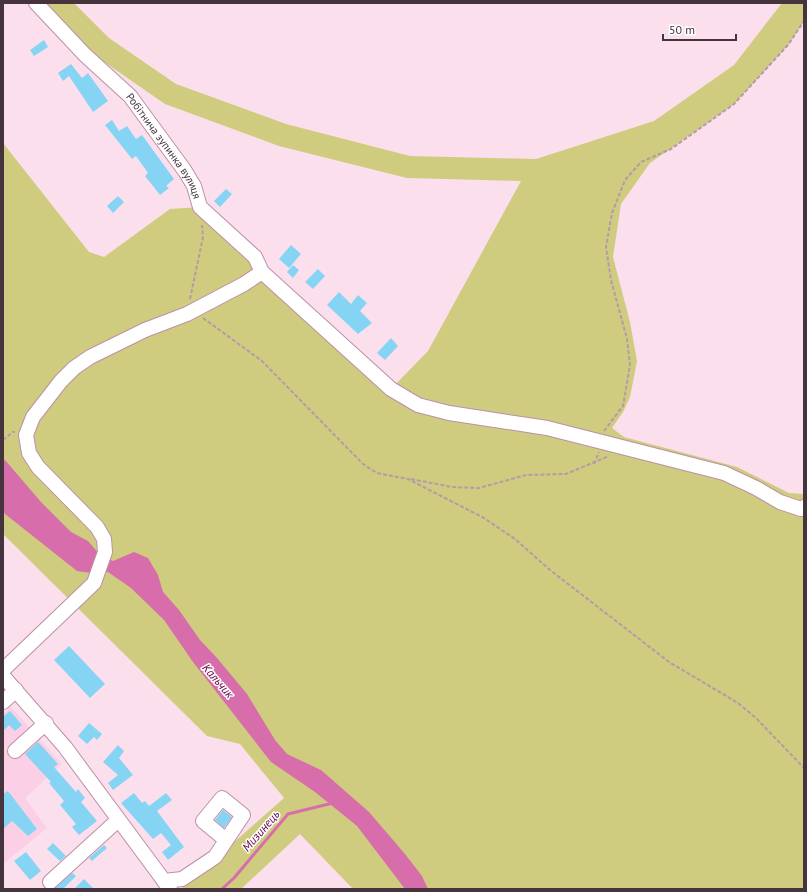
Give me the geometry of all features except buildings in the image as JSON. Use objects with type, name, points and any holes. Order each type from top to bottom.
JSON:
[{"type":"street","name":"Робітнича зупинка вулиця","points":[[36,3],[85,55],[130,96],[140,108],[185,171],[194,186],[200,207],[255,257],[262,272],[391,389],[418,404],[449,413],[547,428],[724,473],[756,488],[780,502],[801,509],[804,507]]},
{"type":"street","points":[[3,670],[94,582],[105,552],[104,539],[97,526],[38,467],[29,453],[26,435],[33,417],[61,381],[74,368],[90,357],[145,330],[187,314],[244,284],[262,272]]},
{"type":"street","points":[[3,676],[46,723],[167,885],[182,879],[214,857],[226,840]]},
{"type":"street","points":[[3,702],[16,690]]},
{"type":"street","points":[[15,751],[46,723]]},
{"type":"street","points":[[50,882],[118,820]]},
{"type":"path","points":[[594,464],[599,452],[600,441],[605,428],[623,406],[630,365],[627,339],[611,280],[606,247],[612,213],[625,180],[641,162],[671,149],[734,104],[788,45],[804,21]]},
{"type":"path","points":[[200,207],[203,236],[187,314],[205,318],[262,361],[363,464],[377,473],[452,487],[479,488],[526,475],[566,474],[611,456]]},
{"type":"path","points":[[3,440],[13,432]]},
{"type":"path","points":[[408,479],[484,518],[515,539],[550,570],[669,662],[738,703],[756,718],[804,768]]},
{"type":"shaded area","points":[[43,3],[74,3],[109,38],[176,84],[286,124],[410,156],[536,159],[654,121],[734,65],[782,3],[804,3],[804,21],[788,45],[734,104],[650,163],[621,204],[613,257],[630,322],[637,361],[630,397],[623,412],[612,428],[624,437],[737,467],[789,493],[804,494],[804,889],[353,889],[300,834],[241,889],[181,889],[284,798],[240,744],[207,736],[3,534],[3,143],[89,252],[104,257],[170,209],[200,207],[391,389],[428,351],[521,181],[407,178],[279,146],[165,104],[94,55]]},
{"type":"shaded area","points":[[11,707],[62,764],[25,798],[47,828],[3,864],[3,714]]},
{"type":"water","name":"Кальчик","points":[[5,460],[41,502],[71,532],[88,541],[100,555],[113,561],[134,552],[148,558],[158,575],[163,592],[179,610],[200,640],[247,694],[275,740],[287,754],[321,770],[369,812],[422,876],[428,889],[405,889],[357,826],[315,792],[271,762],[193,662],[164,620],[131,588],[108,572],[92,573],[77,571],[5,514],[3,510],[3,462]]},
{"type":"waterway","name":"Мизинець","points":[[222,889],[234,878],[288,814],[333,803]]}]
